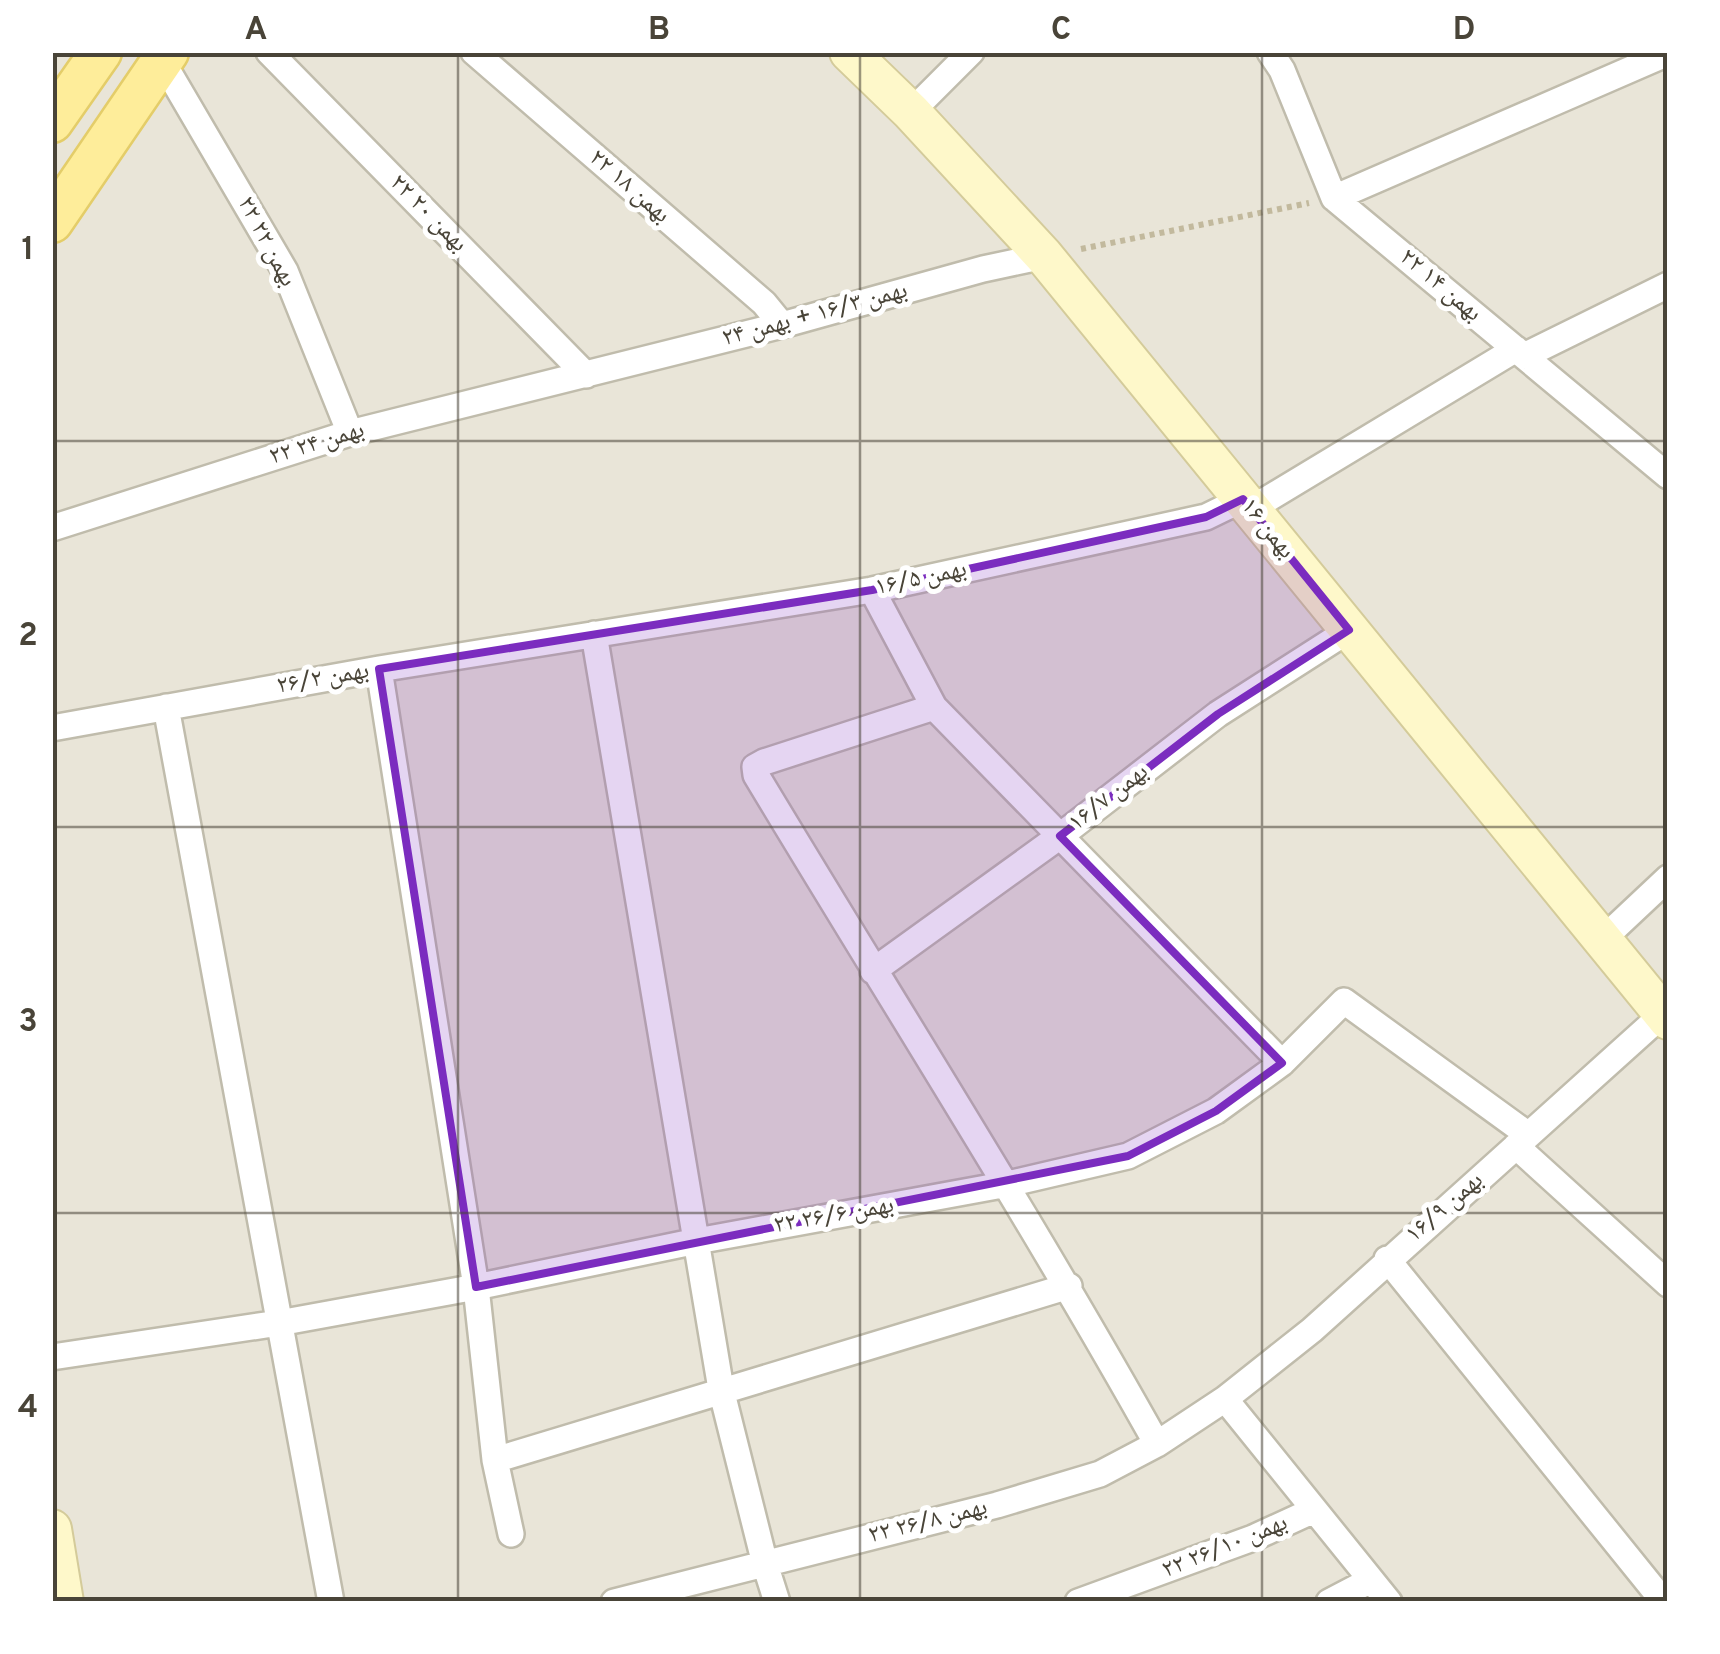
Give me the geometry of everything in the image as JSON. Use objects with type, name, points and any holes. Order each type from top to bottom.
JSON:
[{"type":"main road","points":[[52,122],[101,52]]},
{"type":"main road","points":[[52,222],[165,57]]},
{"type":"street","name":"۲۲ بهمن ۲۰","points":[[270,52],[586,375]]},
{"type":"street","name":"۲۲ بهمن ۱۸","points":[[474,52],[764,303],[782,325]]},
{"type":"street","name":"بهمن ۱۶","points":[[850,52],[912,112],[1044,256],[1665,1017]]},
{"type":"street","points":[[912,112],[971,52]]},
{"type":"street","name":"۲۲ بهمن ۱۴","points":[[1270,52],[1282,70],[1334,198],[1668,476]]},
{"type":"street","points":[[1334,198],[1668,53]]},
{"type":"street","name":"۲۲ بهمن ۲۲","points":[[165,57],[285,271],[350,433]]},
{"type":"street","name":"بهمن ۱۶/۳ + بهمن ۲۴","points":[[586,375],[982,269],[1044,256]]},
{"type":"street","name":"بهمن ۱۶/۵","points":[[594,634],[872,590],[1247,504],[1520,352],[1668,285]]},
{"type":"street","name":"۲۲ بهمن ۲۴","points":[[52,528],[350,433],[586,375]]},
{"type":"street","points":[[872,590],[934,707],[1282,1063]]},
{"type":"street","name":"بهمن ۱۶/۷","points":[[873,971],[1060,836],[1218,714],[1349,630]]},
{"type":"street","points":[[594,634],[721,1389],[778,1602]]},
{"type":"street","name":"بهمن ۲۶/۲","points":[[52,728],[594,634]]},
{"type":"street","points":[[379,669],[476,1287],[496,1460],[511,1534]]},
{"type":"street","points":[[934,707],[755,766],[756,775],[873,971],[1008,1184],[1157,1444]]},
{"type":"street","points":[[166,708],[331,1602]]},
{"type":"street","points":[[1602,940],[1668,878]]},
{"type":"street","name":"۲۲ بهمن ۲۶/۶","points":[[52,1357],[280,1323],[476,1287],[696,1241],[1008,1184],[1128,1156],[1216,1111],[1282,1063],[1344,1001],[1522,1140]]},
{"type":"street","name":"بهمن ۱۶/۹","points":[[1225,1399],[1312,1330],[1387,1259],[1665,1017]]},
{"type":"street","points":[[1522,1140],[1668,1284]]},
{"type":"street","points":[[1387,1259],[1664,1602]]},
{"type":"street","points":[[496,1460],[1069,1286]]},
{"type":"street","points":[[1225,1399],[1389,1602]]},
{"type":"street","name":"۲۲ بهمن ۲۶/۸","points":[[614,1602],[997,1505],[1100,1474],[1157,1444],[1225,1399]]},
{"type":"street","name":"۲۲ بهمن ۲۶/۱۰","points":[[1078,1602],[1253,1538],[1314,1510]]},
{"type":"street","points":[[52,1530],[64,1602]]},
{"type":"street","points":[[1329,1602],[1371,1580]]},
{"type":"path","points":[[1044,256],[1334,198]]},
{"type":"highlighted area","points":[[1243,499],[1349,630],[1218,714],[1060,836],[1282,1063],[1216,1111],[1128,1156],[476,1287],[379,669],[872,590],[1206,517]]},
{"type":"shaded area","points":[[53,53],[1667,53],[1667,1601],[53,1601]]}]
